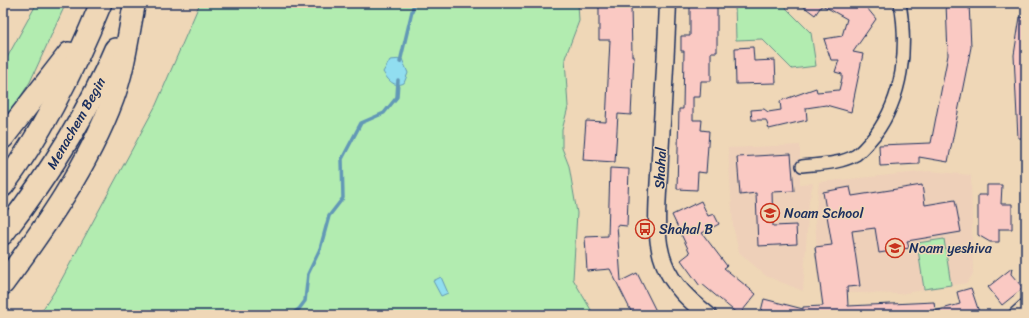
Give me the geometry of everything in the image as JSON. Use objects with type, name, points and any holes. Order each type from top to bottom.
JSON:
[{"type":"highway","name":"Menachem Begin","points":[[3,234],[31,198],[66,145],[105,74],[134,5]]},
{"type":"highway","points":[[3,284],[45,226],[92,145],[113,98],[134,5]]},
{"type":"highway","name":"Menachem Begin","points":[[3,186],[20,164],[55,105],[99,8]]},
{"type":"highway","points":[[3,138],[44,86],[99,8]]},
{"type":"street","name":"Shahal","points":[[668,3],[658,196],[660,245],[663,262],[672,279],[692,303],[708,315]]},
{"type":"street","points":[[802,166],[838,162],[856,154],[869,142],[884,122],[894,100],[902,68],[904,40],[900,3]]},
{"type":"street","points":[[1017,315],[1026,307]]},
{"type":"shaded area","name":"Noam School","points":[[800,145],[800,184],[813,183],[809,201],[803,291],[766,276],[739,252],[733,226],[728,148]]},
{"type":"shaded area","name":"Noam yeshiva","points":[[930,171],[971,175],[973,274],[967,283],[899,294],[820,292],[815,222],[819,182]]},
{"type":"green space","points":[[37,3],[66,3],[30,82],[3,124],[3,65]]},
{"type":"green space","points":[[200,3],[578,3],[579,21],[565,58],[568,107],[562,130],[562,148],[569,166],[577,213],[573,279],[594,315],[39,315],[58,286],[156,105]]},
{"type":"green space","points":[[735,3],[787,3],[786,8],[811,33],[816,66],[792,69],[762,39],[736,40]]},
{"type":"green space","points":[[944,239],[951,285],[924,289],[917,243]]},
{"type":"water","points":[[402,59],[408,73],[404,83],[397,85],[389,80],[383,72],[390,60]]},
{"type":"water","points":[[441,277],[448,293],[441,296],[433,281]]},
{"type":"building","points":[[690,3],[717,3],[717,52],[711,52],[711,81],[701,81],[700,97],[693,97],[693,120],[702,120],[701,130],[709,131],[706,173],[698,172],[697,190],[677,189],[679,109],[683,109],[684,51],[681,51],[681,36],[690,36]]},
{"type":"building","points":[[799,3],[863,3],[876,19],[853,52],[863,54],[851,112],[826,105],[806,108],[807,120],[769,129],[766,120],[752,120],[751,110],[764,109],[768,112],[781,110],[780,101],[816,88],[817,92],[839,90],[842,78],[842,74],[835,72],[839,60],[831,60],[824,39],[842,36],[847,19],[822,5],[815,15]]},
{"type":"building","points":[[946,3],[969,3],[971,47],[948,162],[919,157],[919,164],[880,166],[879,145],[931,143],[948,55]]},
{"type":"building","points":[[599,6],[631,6],[632,56],[634,56],[631,115],[618,114],[615,162],[583,160],[586,121],[606,122],[610,40],[599,40]]},
{"type":"building","points":[[1020,17],[1026,18],[1026,138],[1018,138],[1014,55]]},
{"type":"building","points":[[753,47],[754,61],[775,60],[776,83],[736,84],[735,48]]},
{"type":"building","points":[[791,154],[794,191],[772,192],[773,226],[796,225],[797,244],[758,246],[756,193],[740,195],[737,157]]},
{"type":"building","points":[[610,168],[629,169],[627,226],[617,225],[621,281],[637,273],[658,315],[633,315],[610,269],[587,271],[585,237],[608,236]]},
{"type":"building","points":[[922,185],[925,205],[955,200],[961,232],[907,241],[909,248],[879,253],[875,228],[852,231],[860,286],[847,287],[848,306],[934,302],[935,311],[960,304],[957,292],[971,288],[980,315],[760,315],[764,299],[803,309],[803,307],[823,306],[815,247],[832,245],[823,192],[850,187],[852,196]]},
{"type":"building","points":[[987,185],[1002,185],[1001,204],[1012,204],[1012,229],[999,229],[999,242],[990,242],[978,235],[978,195],[987,195]]},
{"type":"building","points":[[701,201],[708,216],[714,214],[719,224],[702,233],[727,266],[724,268],[756,294],[739,315],[702,284],[700,286],[681,260],[690,253],[672,215]]},
{"type":"building","points":[[1012,268],[1011,274],[1023,288],[1002,305],[988,287]]},
{"type":"waterway","points":[[400,62],[414,3]]},
{"type":"waterway","points":[[291,315],[299,309],[305,301],[308,274],[320,249],[329,216],[343,198],[342,159],[361,123],[384,113],[397,97],[398,80]]},
{"type":"place","name":"Noam School","points":[[770,213]]},
{"type":"place","name":"Shahal B","points":[[645,229]]},
{"type":"place","name":"Noam yeshiva","points":[[895,248]]}]
